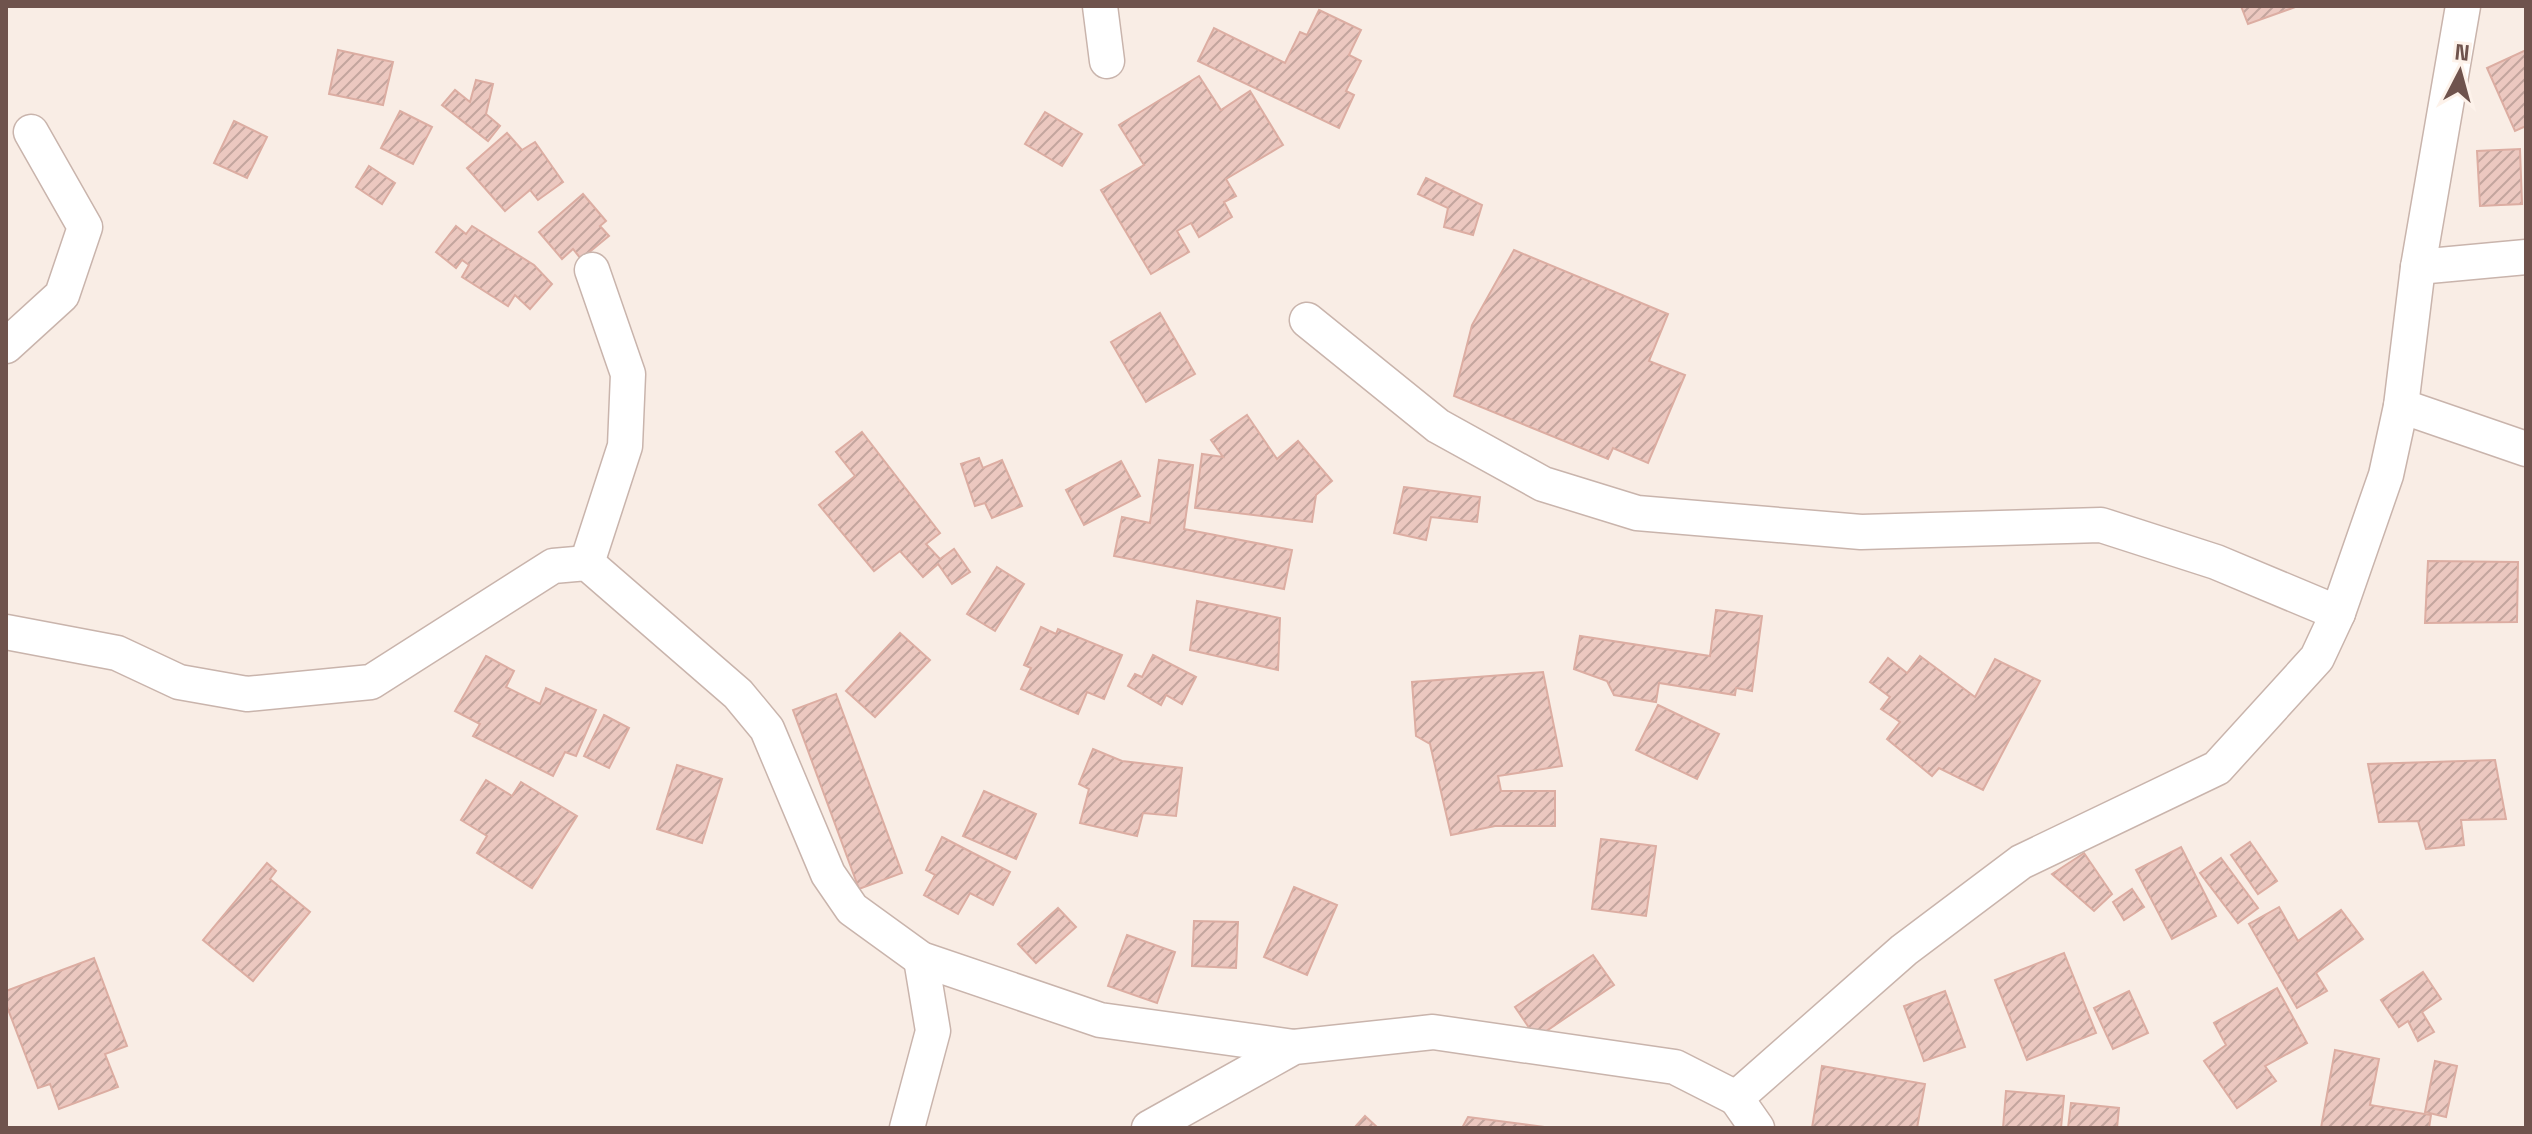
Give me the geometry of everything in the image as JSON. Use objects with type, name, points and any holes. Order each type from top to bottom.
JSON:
[{"type":"street","points":[[1100,6],[1107,61]]},
{"type":"street","points":[[1736,1098],[1904,950],[2021,862],[2217,768],[2317,658],[2338,613],[2386,475],[2401,406],[2418,267],[2463,6]]},
{"type":"street","points":[[6,346],[62,295],[85,227],[31,132]]},
{"type":"street","points":[[2418,267],[2526,257]]},
{"type":"street","points":[[587,563],[625,446],[628,374],[592,270]]},
{"type":"street","points":[[1307,320],[1438,426],[1543,484],[1637,513],[1861,532],[2101,525],[2216,562],[2338,613]]},
{"type":"street","points":[[2401,406],[2526,449]]},
{"type":"street","points":[[6,632],[117,653],[179,682],[247,694],[371,682],[553,566],[587,563],[738,694],[767,729],[828,874],[852,909],[921,959],[1100,1020],[1294,1047],[1433,1032],[1675,1067],[1736,1098],[1757,1128]]},
{"type":"street","points":[[907,1128],[933,1031],[921,959]]},
{"type":"street","points":[[1149,1128],[1294,1047]]},
{"type":"building","points":[[2241,6],[2298,6],[2248,24]]},
{"type":"building","points":[[1319,10],[1361,30],[1349,55],[1361,61],[1346,91],[1354,95],[1339,128],[1198,61],[1214,28],[1285,63],[1300,32],[1307,35]]},
{"type":"building","points":[[338,50],[393,62],[383,105],[329,94]]},
{"type":"building","points":[[2526,50],[2526,126],[2515,131],[2487,68]]},
{"type":"building","points":[[1199,76],[1221,110],[1250,91],[1283,145],[1226,179],[1236,196],[1224,202],[1232,217],[1199,237],[1191,223],[1177,231],[1189,252],[1151,274],[1101,190],[1144,165],[1119,125]]},
{"type":"building","points":[[476,80],[493,84],[486,114],[500,126],[488,141],[442,105],[455,90],[470,102]]},
{"type":"building","points":[[400,111],[432,127],[413,164],[381,148]]},
{"type":"building","points":[[1045,112],[1082,134],[1062,166],[1025,144]]},
{"type":"building","points":[[234,121],[267,137],[247,178],[214,163]]},
{"type":"building","points":[[507,133],[522,150],[535,142],[563,182],[538,200],[530,190],[505,211],[467,168]]},
{"type":"building","points":[[2520,149],[2522,204],[2480,206],[2477,151]]},
{"type":"building","points":[[369,166],[395,183],[382,204],[356,187]]},
{"type":"building","points":[[1426,178],[1482,205],[1473,235],[1444,227],[1448,208],[1418,194]]},
{"type":"building","points":[[583,194],[606,221],[600,226],[609,236],[581,259],[573,249],[562,259],[539,232]]},
{"type":"building","points":[[456,226],[466,234],[472,226],[534,265],[552,284],[530,309],[515,295],[508,306],[462,277],[469,265],[462,260],[456,268],[436,252]]},
{"type":"building","points":[[1514,250],[1668,314],[1649,361],[1685,375],[1648,463],[1613,448],[1608,459],[1454,396],[1472,325]]},
{"type":"building","points":[[1160,313],[1195,374],[1146,402],[1111,342]]},
{"type":"building","points":[[1247,415],[1277,459],[1298,441],[1332,481],[1316,495],[1312,522],[1195,508],[1202,454],[1223,457],[1211,440]]},
{"type":"building","points":[[862,432],[940,533],[926,544],[940,559],[954,549],[970,572],[952,584],[938,564],[923,577],[900,551],[874,571],[819,505],[855,476],[836,452]]},
{"type":"building","points":[[979,458],[983,468],[1002,460],[1022,506],[992,518],[985,503],[975,506],[961,464]]},
{"type":"building","points":[[1159,460],[1193,465],[1184,529],[1292,550],[1284,589],[1114,556],[1122,517],[1150,523]]},
{"type":"building","points":[[1121,461],[1140,496],[1084,525],[1066,490]]},
{"type":"building","points":[[1404,487],[1480,497],[1477,522],[1431,517],[1426,540],[1394,533]]},
{"type":"building","points":[[2428,561],[2518,562],[2517,622],[2425,623]]},
{"type":"building","points":[[997,567],[1024,584],[995,631],[967,614]]},
{"type":"building","points":[[1197,601],[1280,618],[1278,670],[1190,650]]},
{"type":"building","points":[[1716,610],[1762,616],[1752,691],[1736,688],[1735,695],[1659,683],[1656,702],[1614,695],[1607,681],[1574,669],[1580,636],[1710,656]]},
{"type":"building","points":[[1041,627],[1056,634],[1058,629],[1122,655],[1104,699],[1087,692],[1078,714],[1021,689],[1031,668],[1024,665]]},
{"type":"building","points":[[900,633],[930,660],[875,717],[846,691]]},
{"type":"building","points":[[1153,655],[1196,677],[1182,704],[1166,695],[1161,705],[1128,686],[1135,674],[1142,677]]},
{"type":"building","points":[[486,656],[514,671],[506,687],[540,704],[546,688],[596,710],[576,756],[565,752],[553,776],[473,736],[480,724],[455,711]]},
{"type":"building","points":[[1920,656],[1975,697],[1995,659],[2040,681],[1983,790],[1939,768],[1932,776],[1887,739],[1900,722],[1881,709],[1890,697],[1870,682],[1888,658],[1907,673]]},
{"type":"building","points":[[1543,672],[1562,766],[1498,776],[1501,791],[1555,791],[1555,826],[1495,826],[1451,835],[1430,744],[1416,736],[1412,682]]},
{"type":"building","points":[[836,694],[902,873],[859,889],[793,710]]},
{"type":"building","points":[[1658,705],[1719,734],[1697,779],[1636,750]]},
{"type":"building","points":[[604,715],[629,728],[609,768],[584,756]]},
{"type":"building","points":[[1093,749],[1122,761],[1182,768],[1176,816],[1143,813],[1137,836],[1080,823],[1089,789],[1079,784]]},
{"type":"building","points":[[2495,760],[2506,819],[2461,820],[2464,845],[2426,849],[2418,821],[2379,822],[2368,764]]},
{"type":"building","points":[[677,765],[722,779],[702,843],[657,829]]},
{"type":"building","points":[[486,780],[512,796],[521,782],[577,816],[532,888],[477,853],[487,836],[461,820]]},
{"type":"building","points":[[984,791],[1036,814],[1016,859],[963,836]]},
{"type":"building","points":[[942,837],[1010,872],[993,905],[970,893],[958,914],[924,895],[935,875],[926,870]]},
{"type":"building","points":[[1601,839],[1656,846],[1646,916],[1592,909]]},
{"type":"building","points":[[2250,842],[2277,881],[2258,894],[2231,855]]},
{"type":"building","points":[[2181,847],[2216,916],[2172,939],[2136,870]]},
{"type":"building","points":[[2084,853],[2112,894],[2094,911],[2052,874]]},
{"type":"building","points":[[2221,858],[2258,908],[2238,923],[2200,873]]},
{"type":"building","points":[[267,863],[276,871],[270,879],[310,912],[253,981],[203,940]]},
{"type":"building","points":[[1294,887],[1337,905],[1307,975],[1264,957]]},
{"type":"building","points":[[2132,889],[2144,907],[2124,920],[2113,902]]},
{"type":"building","points":[[2279,907],[2298,941],[2341,910],[2363,939],[2316,973],[2327,991],[2297,1008],[2249,924]]},
{"type":"building","points":[[1058,908],[1076,927],[1036,963],[1018,944]]},
{"type":"building","points":[[1194,921],[1238,922],[1236,968],[1192,966]]},
{"type":"building","points":[[1127,935],[1175,952],[1157,1003],[1108,986]]},
{"type":"building","points":[[2064,953],[2096,1033],[2027,1060],[1995,980]]},
{"type":"building","points":[[1593,955],[1614,985],[1536,1038],[1515,1007]]},
{"type":"building","points":[[94,958],[127,1046],[105,1054],[118,1087],[59,1109],[50,1084],[38,1088],[6,1004],[6,991]]},
{"type":"building","points":[[2423,972],[2441,999],[2422,1012],[2434,1032],[2418,1041],[2408,1021],[2399,1027],[2381,1000]]},
{"type":"building","points":[[2277,988],[2307,1043],[2265,1066],[2276,1081],[2237,1108],[2204,1061],[2226,1045],[2214,1023]]},
{"type":"building","points":[[1945,991],[1965,1047],[1924,1061],[1904,1006]]},
{"type":"building","points":[[2129,991],[2148,1033],[2113,1049],[2094,1008]]},
{"type":"building","points":[[2335,1050],[2379,1059],[2370,1105],[2431,1115],[2429,1128],[2321,1128]]},
{"type":"building","points":[[2435,1061],[2457,1066],[2446,1117],[2425,1112]]},
{"type":"building","points":[[1822,1066],[1925,1084],[1917,1128],[1812,1128]]},
{"type":"building","points":[[2006,1091],[2064,1096],[2061,1128],[2003,1128]]},
{"type":"building","points":[[2071,1103],[2119,1108],[2117,1128],[2068,1128]]},
{"type":"building","points":[[1365,1116],[1378,1128],[1354,1128]]},
{"type":"building","points":[[1468,1117],[1552,1128],[1462,1128]]}]
